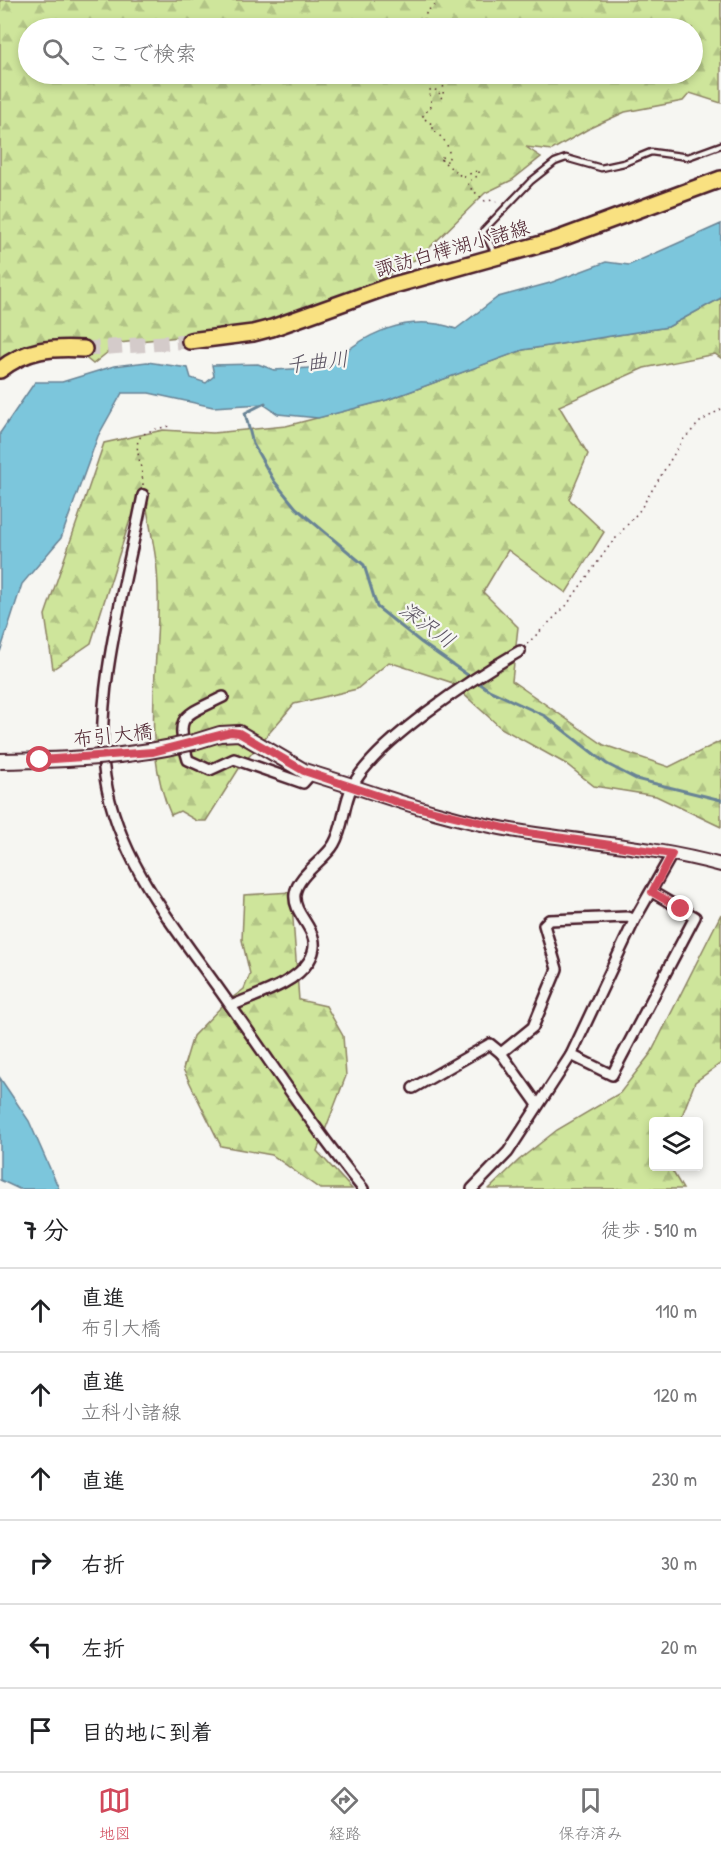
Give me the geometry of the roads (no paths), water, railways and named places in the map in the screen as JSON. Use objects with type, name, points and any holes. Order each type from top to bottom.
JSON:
[{"type":"main road","name":"諏訪白樺湖小諸線","points":[[190,341],[254,333],[272,328],[387,287],[556,240],[721,179]]},
{"type":"main road","points":[[0,370],[27,353],[49,347],[84,349]]},
{"type":"main road","name":"布引大橋","points":[[0,761],[117,757],[153,752],[220,734],[239,733],[279,758],[312,773],[352,786]]},
{"type":"street","points":[[143,495],[106,690],[103,727],[105,776],[125,847],[160,907],[314,1127],[363,1189]]},
{"type":"street","points":[[231,1006],[286,981],[298,974],[309,962],[314,941],[311,930],[297,905],[295,894],[305,878],[334,844],[352,786],[377,753],[474,677],[520,651]]},
{"type":"street","points":[[223,697],[187,715],[181,724],[181,735],[188,760],[210,770],[234,759],[303,783],[312,773]]},
{"type":"street","points":[[352,786],[400,803],[477,823],[672,854],[721,865]]},
{"type":"street","points":[[472,1189],[508,1152],[571,1055],[635,920],[672,854]]},
{"type":"street","points":[[571,1055],[612,1075],[695,917],[652,892]]},
{"type":"street","points":[[501,1053],[533,1027],[557,969],[544,925],[549,920],[627,917],[635,920]]},
{"type":"street","points":[[412,1089],[490,1044],[501,1053],[538,1105]]},
{"type":"lane","points":[[496,256],[483,231],[512,199],[555,162],[566,158],[601,168],[624,163],[651,152],[688,157],[721,145]]},
{"type":"water","name":"千曲川","points":[[721,224],[721,298],[668,327],[523,350],[387,400],[318,418],[278,414],[263,404],[213,407],[149,393],[122,393],[98,436],[61,538],[22,584],[0,652],[0,433],[35,382],[62,382],[114,366],[147,362],[188,368],[191,378],[206,383],[214,376],[212,365],[258,364],[274,370],[328,367],[356,345],[387,329],[404,324],[421,323],[438,324],[456,329],[498,297],[550,283],[606,262],[629,265]]},
{"type":"water","points":[[0,1078],[29,1121],[59,1189],[19,1189],[0,1180]]},
{"type":"waterway","name":"深沢川","points":[[265,403],[245,413],[253,444],[274,481],[296,508],[364,565],[377,607],[422,643],[489,690],[545,716],[607,764],[636,779],[721,800]]},
{"type":"tunnel","points":[[84,349],[190,341]]}]
